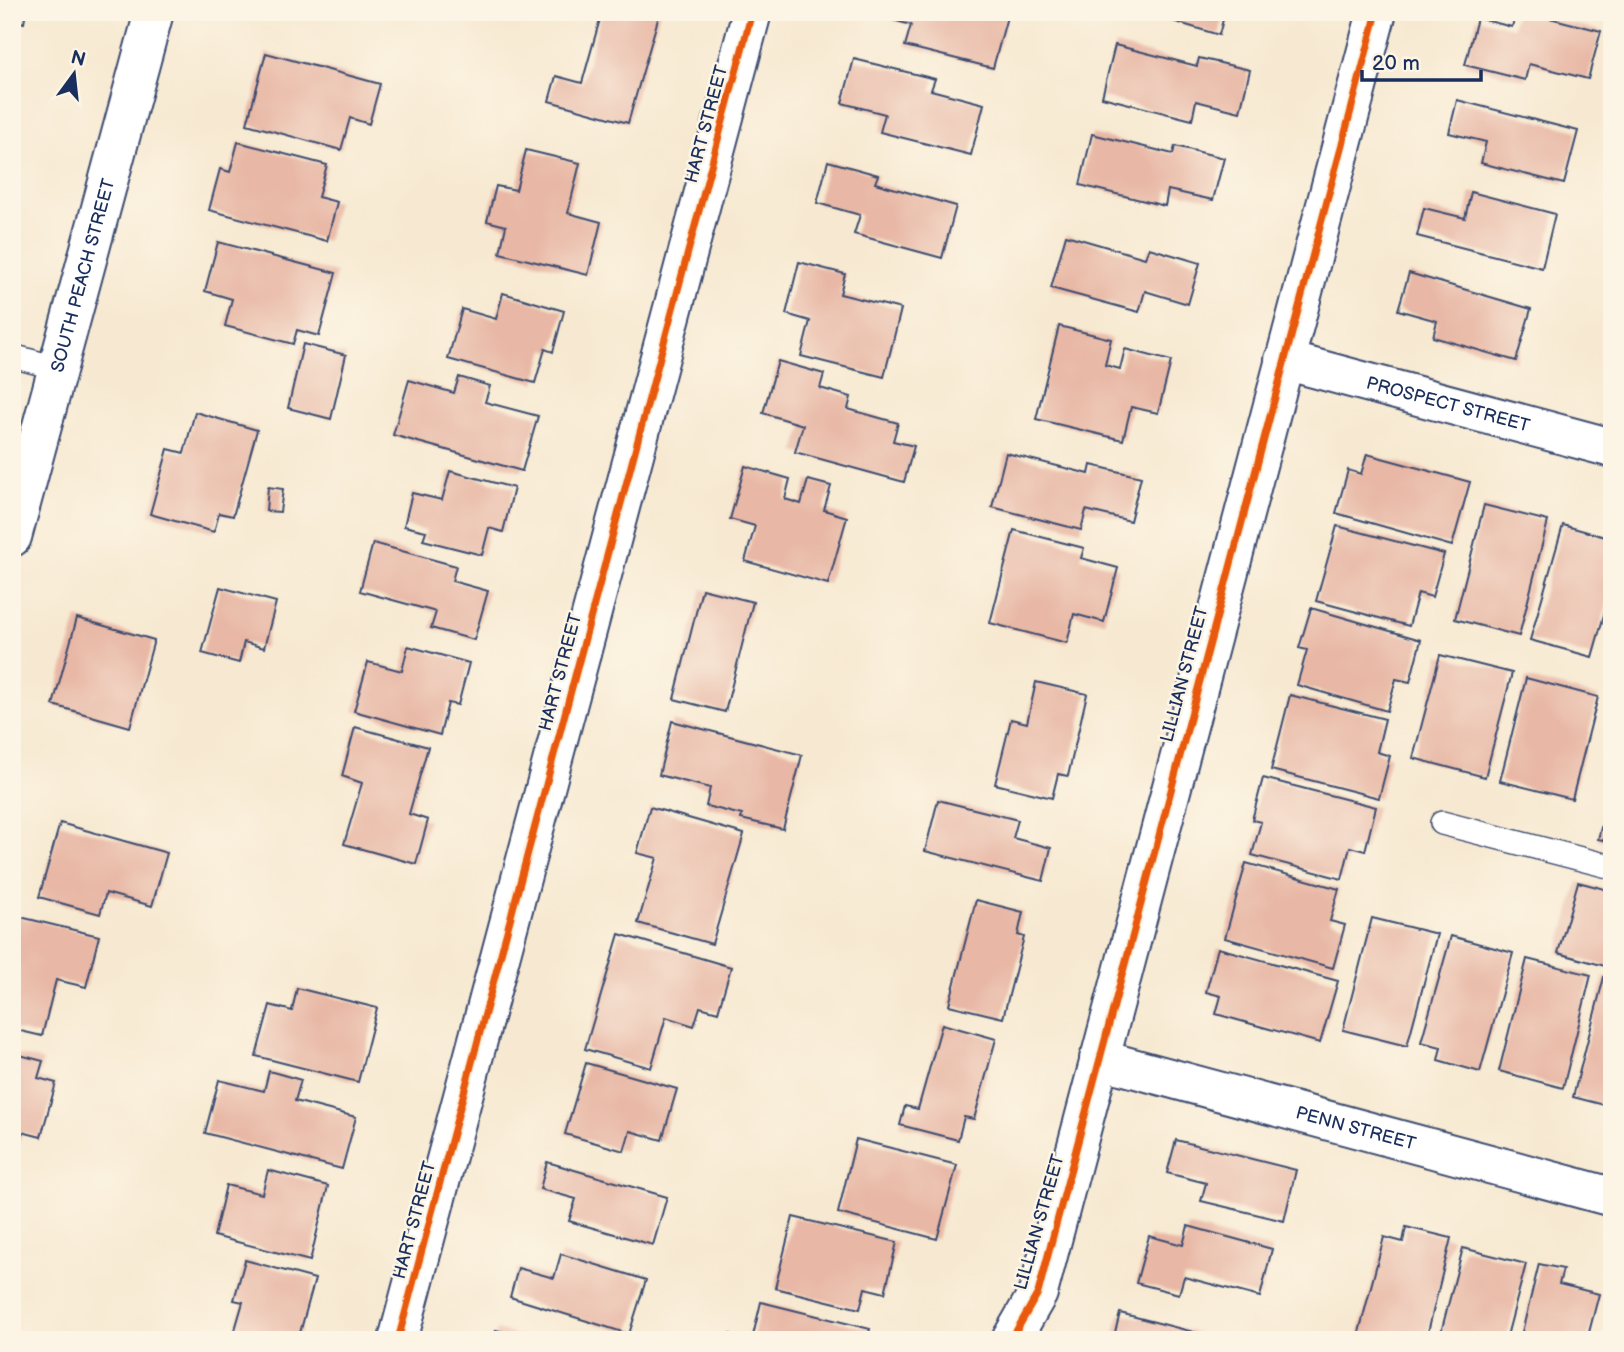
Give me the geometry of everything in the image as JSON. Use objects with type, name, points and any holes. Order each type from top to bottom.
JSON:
[{"type":"street","name":"SOUTH PEACH STREET","points":[[12,537],[154,12]]},
{"type":"street","name":"HART STREET","points":[[398,1340],[752,12]]},
{"type":"street","name":"LILLIAN STREET","points":[[1011,1340],[1038,1293],[1377,12]]},
{"type":"street","name":"PROSPECT STREET","points":[[1283,360],[1612,448]]},
{"type":"street","name":"PENN STREET","points":[[1099,1059],[1612,1197]]},
{"type":"lane","points":[[12,356],[57,368]]},
{"type":"lane","points":[[1442,823],[1612,867]]},
{"type":"building","points":[[12,12],[26,12],[24,23],[12,20]]},
{"type":"building","points":[[602,12],[660,12],[628,123],[549,101],[556,76],[582,83]]},
{"type":"building","points":[[864,12],[1008,13],[993,68],[905,46],[911,25]]},
{"type":"building","points":[[1143,12],[1225,12],[1219,35]]},
{"type":"building","points":[[1516,12],[1526,12],[1601,31],[1588,79],[1529,64],[1525,80],[1465,65],[1477,18],[1512,27]]},
{"type":"building","points":[[1115,45],[1197,66],[1199,58],[1250,70],[1240,112],[1196,101],[1192,120],[1102,97]]},
{"type":"building","points":[[266,53],[380,84],[369,124],[350,118],[341,150],[247,124]]},
{"type":"building","points":[[854,59],[935,79],[931,90],[984,104],[971,155],[880,132],[885,114],[842,103]]},
{"type":"building","points":[[1457,100],[1578,131],[1564,184],[1481,163],[1486,142],[1449,133]]},
{"type":"building","points":[[1092,134],[1173,154],[1175,146],[1224,158],[1213,200],[1168,190],[1165,206],[1080,185]]},
{"type":"building","points":[[238,142],[327,165],[318,197],[337,202],[327,241],[209,210],[220,169],[230,172]]},
{"type":"building","points":[[526,150],[580,163],[568,213],[601,222],[588,275],[500,253],[506,226],[487,221],[496,186],[516,190]]},
{"type":"building","points":[[828,161],[878,175],[875,183],[956,206],[942,258],[854,234],[860,215],[817,203]]},
{"type":"building","points":[[1471,192],[1555,214],[1542,268],[1417,236],[1424,208],[1465,218]]},
{"type":"building","points":[[1066,235],[1145,258],[1149,248],[1200,263],[1188,304],[1145,291],[1139,312],[1051,288]]},
{"type":"building","points":[[218,242],[336,273],[319,336],[297,330],[293,344],[225,326],[232,299],[205,291]]},
{"type":"building","points":[[799,262],[845,274],[840,294],[901,309],[884,377],[801,356],[810,321],[786,314]]},
{"type":"building","points":[[1409,273],[1531,309],[1516,361],[1433,337],[1437,321],[1398,310]]},
{"type":"building","points":[[503,293],[564,311],[553,352],[545,349],[535,383],[448,359],[462,309],[496,319]]},
{"type":"building","points":[[1059,326],[1111,339],[1105,365],[1120,369],[1125,349],[1171,361],[1158,413],[1131,407],[1123,440],[1036,419]]},
{"type":"building","points":[[303,344],[346,355],[331,419],[288,408]]},
{"type":"building","points":[[778,361],[824,374],[820,388],[851,397],[848,409],[898,423],[893,441],[914,446],[904,482],[795,452],[803,425],[763,413]]},
{"type":"building","points":[[459,377],[490,386],[485,402],[538,416],[522,471],[393,435],[409,380],[454,393]]},
{"type":"building","points":[[195,412],[257,430],[233,516],[219,513],[214,532],[150,514],[168,449],[184,453]]},
{"type":"building","points":[[1006,453],[1089,474],[1091,465],[1141,477],[1130,521],[1086,510],[1081,530],[992,507]]},
{"type":"building","points":[[1367,454],[1470,482],[1452,546],[1336,513],[1348,470],[1361,474]]},
{"type":"building","points":[[745,466],[790,479],[785,499],[801,504],[808,480],[831,486],[824,510],[847,517],[828,584],[745,561],[755,526],[730,519]]},
{"type":"building","points":[[450,471],[514,488],[503,532],[489,528],[482,555],[423,540],[426,531],[404,526],[412,493],[442,500]]},
{"type":"building","points":[[268,487],[283,489],[280,512],[266,511]]},
{"type":"building","points":[[1484,505],[1548,521],[1519,636],[1455,619]]},
{"type":"building","points":[[1563,525],[1612,539],[1612,587],[1592,657],[1530,640]]},
{"type":"building","points":[[1337,526],[1444,554],[1432,597],[1418,593],[1409,626],[1316,601]]},
{"type":"building","points":[[1014,530],[1084,548],[1081,558],[1118,568],[1104,622],[1074,614],[1067,643],[990,623]]},
{"type":"building","points":[[373,543],[456,566],[452,581],[488,591],[474,640],[431,628],[436,612],[360,591]]},
{"type":"building","points":[[220,587],[276,602],[264,648],[244,642],[239,663],[202,653]]},
{"type":"building","points":[[702,589],[753,602],[725,712],[674,699]]},
{"type":"building","points":[[1311,608],[1421,640],[1410,682],[1396,679],[1387,711],[1297,685],[1307,650],[1299,648]]},
{"type":"building","points":[[77,618],[154,640],[130,727],[53,705]]},
{"type":"building","points":[[408,646],[469,663],[458,705],[448,703],[440,735],[354,711],[368,662],[402,671]]},
{"type":"building","points":[[1440,655],[1512,673],[1485,777],[1413,758]]},
{"type":"building","points":[[1526,678],[1598,697],[1572,799],[1500,781]]},
{"type":"building","points":[[1036,682],[1087,694],[1068,776],[1058,774],[1052,798],[995,784],[1011,719],[1027,723]]},
{"type":"building","points":[[1290,695],[1385,719],[1377,752],[1390,756],[1379,798],[1271,770]]},
{"type":"building","points":[[672,721],[802,755],[783,829],[741,819],[742,815],[706,806],[710,788],[659,775]]},
{"type":"building","points":[[355,727],[428,747],[409,814],[428,820],[416,864],[344,844],[362,783],[342,776]]},
{"type":"building","points":[[1263,778],[1376,807],[1365,851],[1350,847],[1342,879],[1252,855],[1261,822],[1252,820]]},
{"type":"building","points":[[1612,791],[1612,842],[1598,839]]},
{"type":"building","points":[[938,800],[1018,820],[1013,838],[1051,848],[1043,881],[925,851]]},
{"type":"building","points":[[650,807],[744,834],[712,944],[638,923],[657,858],[637,853]]},
{"type":"building","points":[[60,823],[167,853],[152,906],[106,893],[100,914],[39,897]]},
{"type":"building","points":[[1246,863],[1339,889],[1330,921],[1345,925],[1333,968],[1225,938]]},
{"type":"building","points":[[1578,882],[1612,891],[1612,968],[1558,953]]},
{"type":"building","points":[[976,900],[1023,912],[1018,935],[1024,937],[1003,1018],[949,1005]]},
{"type":"building","points":[[12,915],[99,936],[86,987],[56,980],[42,1036],[12,1029]]},
{"type":"building","points":[[1372,918],[1437,934],[1407,1046],[1343,1030]]},
{"type":"building","points":[[619,934],[731,967],[718,1012],[700,1007],[694,1026],[666,1017],[651,1068],[585,1049]]},
{"type":"building","points":[[1451,936],[1513,953],[1480,1072],[1438,1060],[1441,1047],[1421,1042]]},
{"type":"building","points":[[1218,948],[1338,981],[1320,1043],[1216,1014],[1221,996],[1206,992]]},
{"type":"building","points":[[1527,959],[1591,975],[1563,1088],[1499,1071]]},
{"type":"building","points":[[1604,977],[1612,979],[1612,1107],[1573,1097]]},
{"type":"building","points":[[297,988],[377,1008],[358,1082],[256,1056],[270,1005],[292,1011]]},
{"type":"building","points":[[942,1024],[996,1039],[974,1119],[964,1117],[958,1140],[900,1125],[905,1106],[918,1109]]},
{"type":"building","points":[[12,1053],[43,1061],[38,1078],[56,1083],[41,1137],[22,1132],[13,1163]]},
{"type":"building","points":[[586,1063],[677,1089],[662,1140],[630,1131],[624,1151],[565,1134]]},
{"type":"building","points":[[269,1071],[301,1080],[295,1101],[356,1117],[342,1169],[205,1133],[219,1080],[264,1091]]},
{"type":"building","points":[[856,1139],[957,1165],[937,1239],[838,1213]]},
{"type":"building","points":[[1176,1140],[1296,1170],[1284,1221],[1201,1201],[1206,1183],[1167,1173]]},
{"type":"building","points":[[547,1162],[667,1197],[653,1245],[569,1221],[576,1199],[540,1189]]},
{"type":"building","points":[[268,1170],[328,1186],[310,1261],[214,1236],[226,1185],[262,1194]]},
{"type":"building","points":[[793,1217],[897,1242],[885,1293],[865,1288],[860,1309],[775,1288]]},
{"type":"building","points":[[1188,1226],[1272,1249],[1260,1297],[1184,1277],[1179,1294],[1136,1283],[1149,1236],[1183,1245]]},
{"type":"building","points":[[1406,1227],[1451,1238],[1426,1340],[1357,1340],[1384,1237],[1403,1242]]},
{"type":"building","points":[[1463,1248],[1526,1264],[1506,1340],[1439,1340]]},
{"type":"building","points":[[561,1254],[646,1280],[629,1334],[510,1297],[518,1268],[554,1278]]},
{"type":"building","points":[[245,1260],[315,1279],[298,1340],[232,1340],[243,1302],[234,1300]]},
{"type":"building","points":[[1539,1264],[1563,1269],[1559,1284],[1599,1294],[1587,1340],[1520,1340]]},
{"type":"building","points":[[761,1302],[870,1329],[867,1340],[752,1340]]},
{"type":"building","points":[[1120,1313],[1201,1334],[1199,1340],[1113,1340]]},
{"type":"building","points":[[496,1330],[532,1339],[532,1340],[494,1340]]},
{"type":"building","points":[[729,1334],[750,1339],[750,1340],[727,1340]]},
{"type":"cycle path","points":[[398,1340],[752,12]]},
{"type":"cycle path","points":[[1011,1340],[1038,1293],[1377,12]]}]
